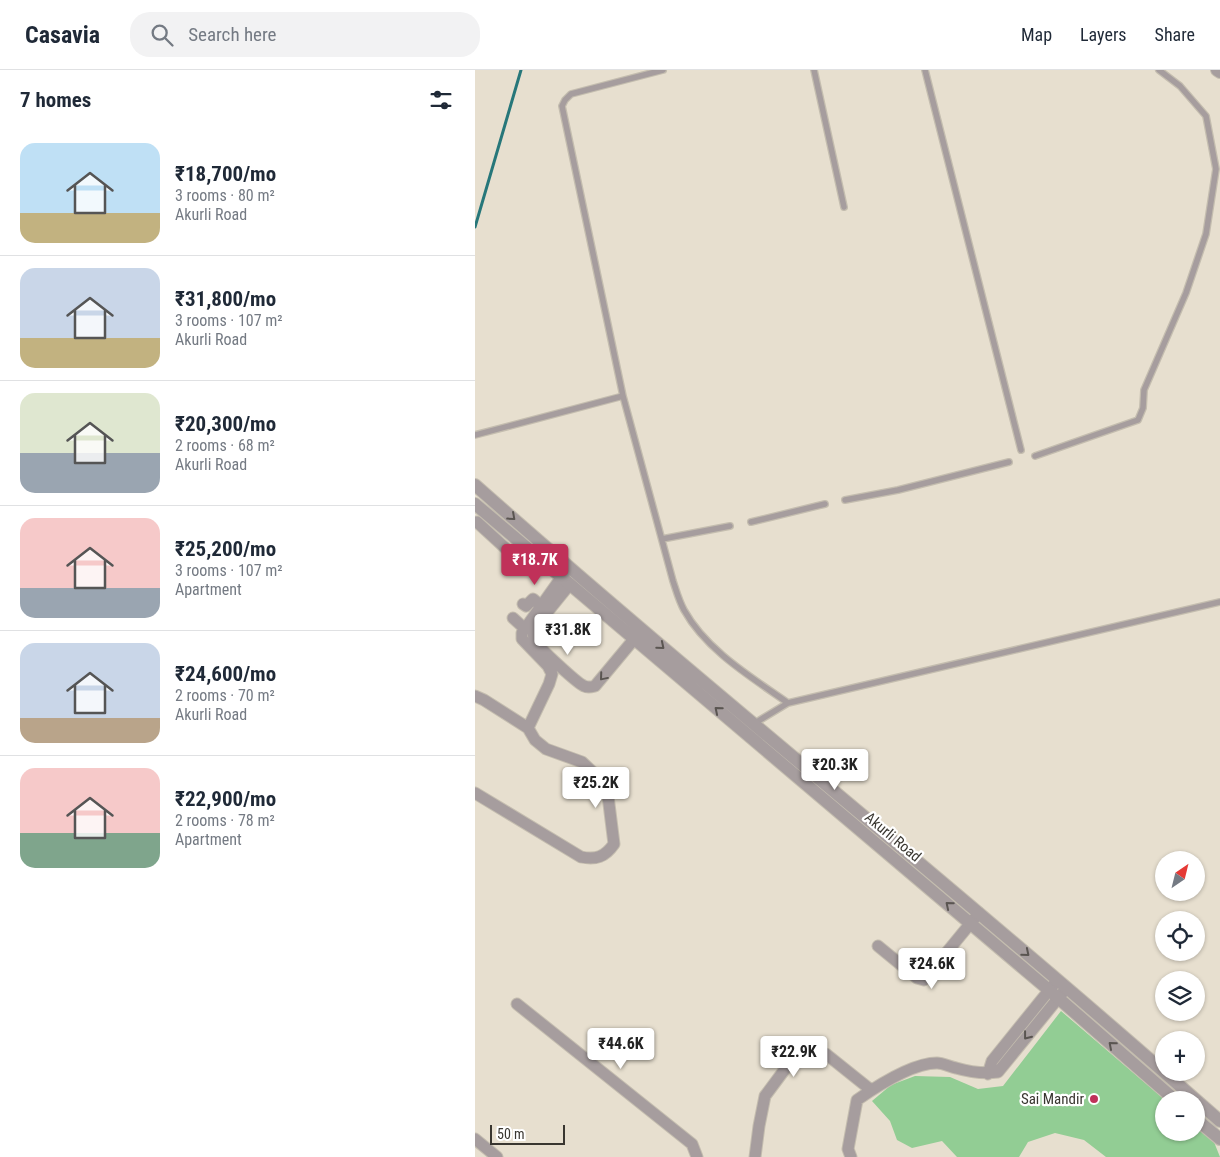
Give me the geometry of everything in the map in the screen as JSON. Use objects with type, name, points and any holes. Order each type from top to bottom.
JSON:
[{"type":"street","name":"Akurli Road","points":[[475,484],[566,576]]},
{"type":"street","points":[[478,514],[489,497]]},
{"type":"street","name":"Akurli Road","points":[[478,514],[566,576],[639,635],[828,794],[856,819],[886,852],[1054,994],[1165,1091]]},
{"type":"street","points":[[528,728],[552,674],[548,666],[522,639],[521,633],[540,605],[566,576]]},
{"type":"street","points":[[566,576],[533,634],[535,640],[583,686],[589,688],[595,686],[639,635]]},
{"type":"street","points":[[523,604],[526,606],[533,599],[540,605]]},
{"type":"street","points":[[513,618],[524,628]]},
{"type":"street","points":[[475,696],[528,728],[535,740],[546,749],[582,762],[605,786],[614,844],[600,858],[590,859],[581,857],[475,794]]},
{"type":"street","name":"Akurli Road","points":[[856,819],[894,841],[1155,1064]]},
{"type":"street","points":[[886,852],[894,841]]},
{"type":"street","points":[[928,888],[936,877]]},
{"type":"street","points":[[878,946],[917,978],[924,980],[979,913]]},
{"type":"street","points":[[1001,949],[1009,938]]},
{"type":"street","points":[[851,1157],[848,1149],[857,1100],[871,1090],[910,1069],[938,1063],[964,1071],[988,1074],[998,1072],[1062,983]]},
{"type":"street","points":[[517,1004],[692,1144],[697,1157]]},
{"type":"street","points":[[755,1157],[765,1096],[794,1057],[811,1051],[826,1054],[871,1090]]},
{"type":"street","points":[[1134,1064],[1143,1054]]},
{"type":"street","name":"Akurli Road","points":[[1174,1081],[1186,1091]]},
{"type":"street","name":"Akurli Road","points":[[1205,1108],[1220,1121]]},
{"type":"street","points":[[1205,1126],[1220,1139]]},
{"type":"street","points":[[475,1140],[497,1157]]},
{"type":"lane","points":[[663,70],[633,73],[571,94],[562,106],[623,396],[676,590],[683,609],[693,624],[729,660],[788,703]]},
{"type":"lane","points":[[814,70],[844,207]]},
{"type":"lane","points":[[925,70],[1021,450]]},
{"type":"lane","points":[[1035,456],[1138,420],[1143,408],[1144,390],[1186,293],[1206,234],[1216,169],[1206,116],[1180,86],[1159,70]]},
{"type":"lane","points":[[475,435],[623,396]]},
{"type":"lane","points":[[845,500],[898,490],[1009,462]]},
{"type":"lane","points":[[751,522],[825,504]]},
{"type":"lane","points":[[662,539],[730,526]]},
{"type":"lane","points":[[749,728],[788,703],[1220,602]]},
{"type":"green space","points":[[1061,1011],[1155,1091],[1155,1141],[1205,1141],[1205,1134],[1214,1142],[1220,1157],[1106,1157],[1084,1140],[1055,1133],[1028,1142],[1019,1157],[957,1157],[942,1141],[912,1148],[897,1140],[890,1121],[872,1101],[891,1085],[915,1076],[950,1077],[978,1089],[1003,1086]]},
{"type":"waterway","points":[[475,227],[521,70]]},
{"type":"place","name":"Sai Mandir","points":[[1094,1099]]}]
